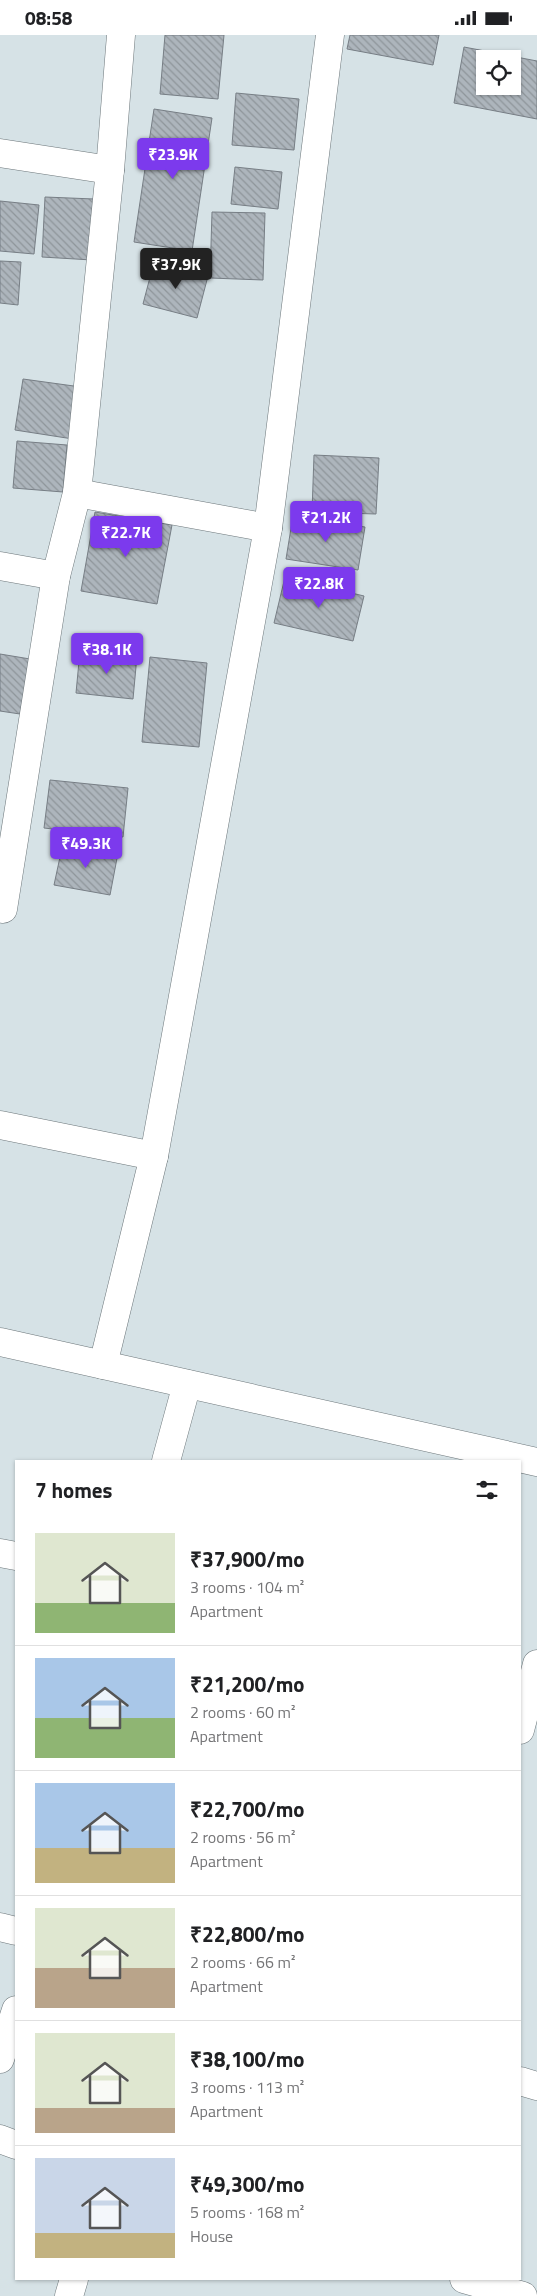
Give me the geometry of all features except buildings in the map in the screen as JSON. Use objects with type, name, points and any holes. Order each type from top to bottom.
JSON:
[{"type":"street","points":[[0,908],[3,909],[56,576],[77,493],[110,170],[121,35]]},
{"type":"street","points":[[103,1365],[154,1156],[268,527],[330,35]]},
{"type":"street","points":[[0,153],[110,170]]},
{"type":"street","points":[[77,493],[268,527]]},
{"type":"street","points":[[0,566],[56,576]]},
{"type":"street","points":[[0,1125],[154,1156]]},
{"type":"street","points":[[0,1342],[537,1462]]},
{"type":"street","points":[[166,1460],[187,1384]]},
{"type":"street","points":[[0,1553],[15,1556]]},
{"type":"street","points":[[521,1658],[537,1663],[521,1726]]},
{"type":"street","points":[[0,1927],[15,1931]]},
{"type":"street","points":[[0,2059],[15,2013]]},
{"type":"street","points":[[521,2081],[537,2086]]},
{"type":"street","points":[[0,2139],[15,2145]]},
{"type":"street","points":[[69,2296],[74,2280]]},
{"type":"street","points":[[467,2280],[510,2294]]}]
